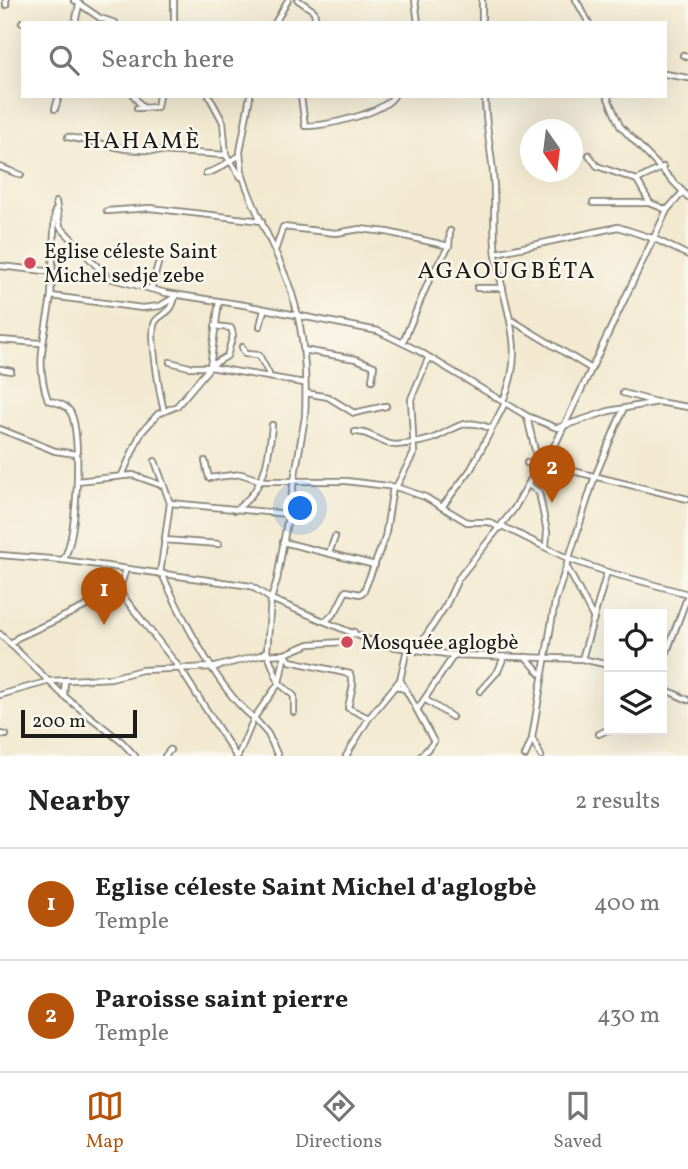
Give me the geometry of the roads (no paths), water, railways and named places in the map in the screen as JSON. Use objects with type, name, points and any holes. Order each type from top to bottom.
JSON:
[{"type":"street","points":[[174,0],[174,21]]},
{"type":"street","points":[[276,21],[288,0]]},
{"type":"street","points":[[298,0],[314,10],[316,21]]},
{"type":"street","points":[[415,0],[418,21]]},
{"type":"street","points":[[482,0],[482,21]]},
{"type":"street","points":[[578,1],[588,21]]},
{"type":"street","points":[[75,21],[77,2],[112,21]]},
{"type":"street","points":[[667,74],[688,78]]},
{"type":"street","points":[[55,109],[59,98]]},
{"type":"street","points":[[135,98],[139,108],[157,107],[159,98]]},
{"type":"street","points":[[210,98],[223,122],[228,158],[244,181],[292,292],[303,350],[306,393],[288,514],[271,599],[265,653],[279,683],[294,696],[294,712]]},
{"type":"street","points":[[244,181],[240,156],[250,98]]},
{"type":"street","points":[[301,98],[305,126],[321,127],[387,106],[393,98]]},
{"type":"street","points":[[442,507],[467,476],[504,402],[514,354],[513,321],[496,253],[494,191],[485,123],[485,98]]},
{"type":"street","points":[[416,650],[446,605],[458,579],[501,527],[530,486],[539,463],[556,443],[667,210],[686,195],[663,167],[641,150],[621,126],[608,98]]},
{"type":"street","points":[[68,137],[126,149],[186,150],[228,158],[240,156]]},
{"type":"street","points":[[589,155],[593,164],[637,180],[650,203]]},
{"type":"street","points":[[206,173],[219,171],[228,158]]},
{"type":"street","points":[[0,167],[21,175]]},
{"type":"street","points":[[637,180],[663,167]]},
{"type":"street","points":[[56,202],[51,296],[40,343],[40,376],[47,399],[65,405],[72,415],[77,481],[71,541],[64,559]]},
{"type":"street","points":[[593,203],[650,203],[667,210]]},
{"type":"street","points":[[107,211],[150,208],[263,221]]},
{"type":"street","points":[[55,211],[60,227],[74,239],[80,252],[109,278]]},
{"type":"street","points":[[275,253],[283,227],[336,233],[360,229],[387,232],[449,246]]},
{"type":"street","points":[[496,253],[613,228],[655,239],[688,255]]},
{"type":"street","points":[[403,342],[430,278],[449,246],[450,231]]},
{"type":"street","points":[[151,289],[158,264]]},
{"type":"street","points":[[0,265],[109,278],[176,296],[377,331],[403,342],[547,426],[563,427],[582,418],[658,402]]},
{"type":"street","points":[[477,288],[503,288]]},
{"type":"street","points":[[51,296],[142,308],[160,306],[176,296]]},
{"type":"street","points":[[164,411],[154,374],[158,362],[154,329],[155,322],[173,305],[176,296]]},
{"type":"street","points":[[210,367],[219,302]]},
{"type":"street","points":[[260,326],[264,310]]},
{"type":"street","points":[[513,321],[590,368]]},
{"type":"street","points":[[122,475],[137,438],[154,417],[177,406],[210,367],[227,356],[233,335],[231,328],[215,326]]},
{"type":"street","points":[[0,340],[40,343]]},
{"type":"street","points":[[243,347],[245,354],[259,355],[273,378],[304,383]]},
{"type":"street","points":[[303,350],[356,359],[374,366],[372,380]]},
{"type":"street","points":[[326,621],[336,611],[346,591],[360,594],[364,592],[375,565],[385,538],[395,487],[414,453],[411,399],[429,359]]},
{"type":"street","points":[[170,362],[189,367],[269,374]]},
{"type":"street","points":[[0,369],[11,370]]},
{"type":"street","points":[[306,393],[328,397],[354,413],[386,406]]},
{"type":"street","points":[[623,393],[658,402],[687,405]]},
{"type":"street","points":[[525,756],[532,738],[555,602],[568,568],[594,478],[623,410]]},
{"type":"street","points":[[527,416],[539,463]]},
{"type":"street","points":[[355,432],[363,432],[386,444],[433,439],[462,423],[477,423],[490,428]]},
{"type":"street","points":[[235,510],[257,492],[262,481],[272,425]]},
{"type":"street","points":[[0,429],[55,452],[75,454]]},
{"type":"street","points":[[155,461],[161,485],[170,503],[161,574],[181,614],[215,667],[247,713],[267,731],[278,756]]},
{"type":"street","points":[[205,461],[209,478],[251,474],[262,481],[346,481],[395,487],[442,507],[467,522],[489,522],[546,546],[569,559],[688,594],[667,651]]},
{"type":"street","points":[[527,463],[539,463],[688,499]]},
{"type":"street","points":[[536,474],[547,532],[546,546]]},
{"type":"street","points":[[77,481],[134,475],[161,485]]},
{"type":"street","points":[[530,486],[539,492]]},
{"type":"street","points":[[170,503],[215,505],[235,510],[288,514]]},
{"type":"street","points":[[329,553],[335,537]]},
{"type":"street","points":[[164,540],[219,544]]},
{"type":"street","points":[[283,541],[375,565]]},
{"type":"street","points":[[0,555],[64,559],[251,586],[271,599],[381,645],[454,655],[582,659],[604,664]]},
{"type":"street","points":[[568,568],[594,619]]},
{"type":"street","points":[[11,645],[17,638],[119,591],[126,569]]},
{"type":"street","points":[[582,659],[607,572]]},
{"type":"street","points":[[119,591],[181,670],[237,756]]},
{"type":"street","points":[[0,695],[50,681],[126,676],[142,670],[215,667],[265,653],[285,654],[309,644],[345,642],[354,632]]},
{"type":"street","points":[[0,634],[64,696],[122,742],[135,756]]},
{"type":"street","points":[[346,756],[369,718],[400,680],[407,649]]},
{"type":"street","points":[[237,756],[254,718],[279,683],[285,654]]},
{"type":"street","points":[[285,654],[290,661],[350,674],[353,685],[348,708],[369,718]]},
{"type":"street","points":[[417,710],[454,655]]},
{"type":"street","points":[[480,691],[498,671],[504,657]]},
{"type":"street","points":[[526,657],[541,674]]},
{"type":"street","points":[[64,696],[65,680]]},
{"type":"street","points":[[400,680],[434,742],[421,756]]},
{"type":"street","points":[[396,686],[406,690]]},
{"type":"street","points":[[667,690],[688,700]]},
{"type":"street","points":[[426,699],[452,718]]},
{"type":"street","points":[[247,713],[249,728]]},
{"type":"street","points":[[599,734],[604,732]]},
{"type":"street","points":[[532,738],[541,756]]},
{"type":"street","points":[[165,756],[170,750]]},
{"type":"place","name":"Eglise céleste Saint Michel sedje zebe","points":[[30,263]]},
{"type":"place","name":"Paroisse saint pierre","points":[[552,503]]},
{"type":"place","name":"Eglise céleste Saint Michel d'aglogbè","points":[[104,625]]},
{"type":"place","name":"Mosquée aglogbè","points":[[347,642]]},
{"type":"district","name":"HAHAMÈ","points":[[142,140]]},
{"type":"district","name":"AGAOUGBÉTA","points":[[507,270]]}]
